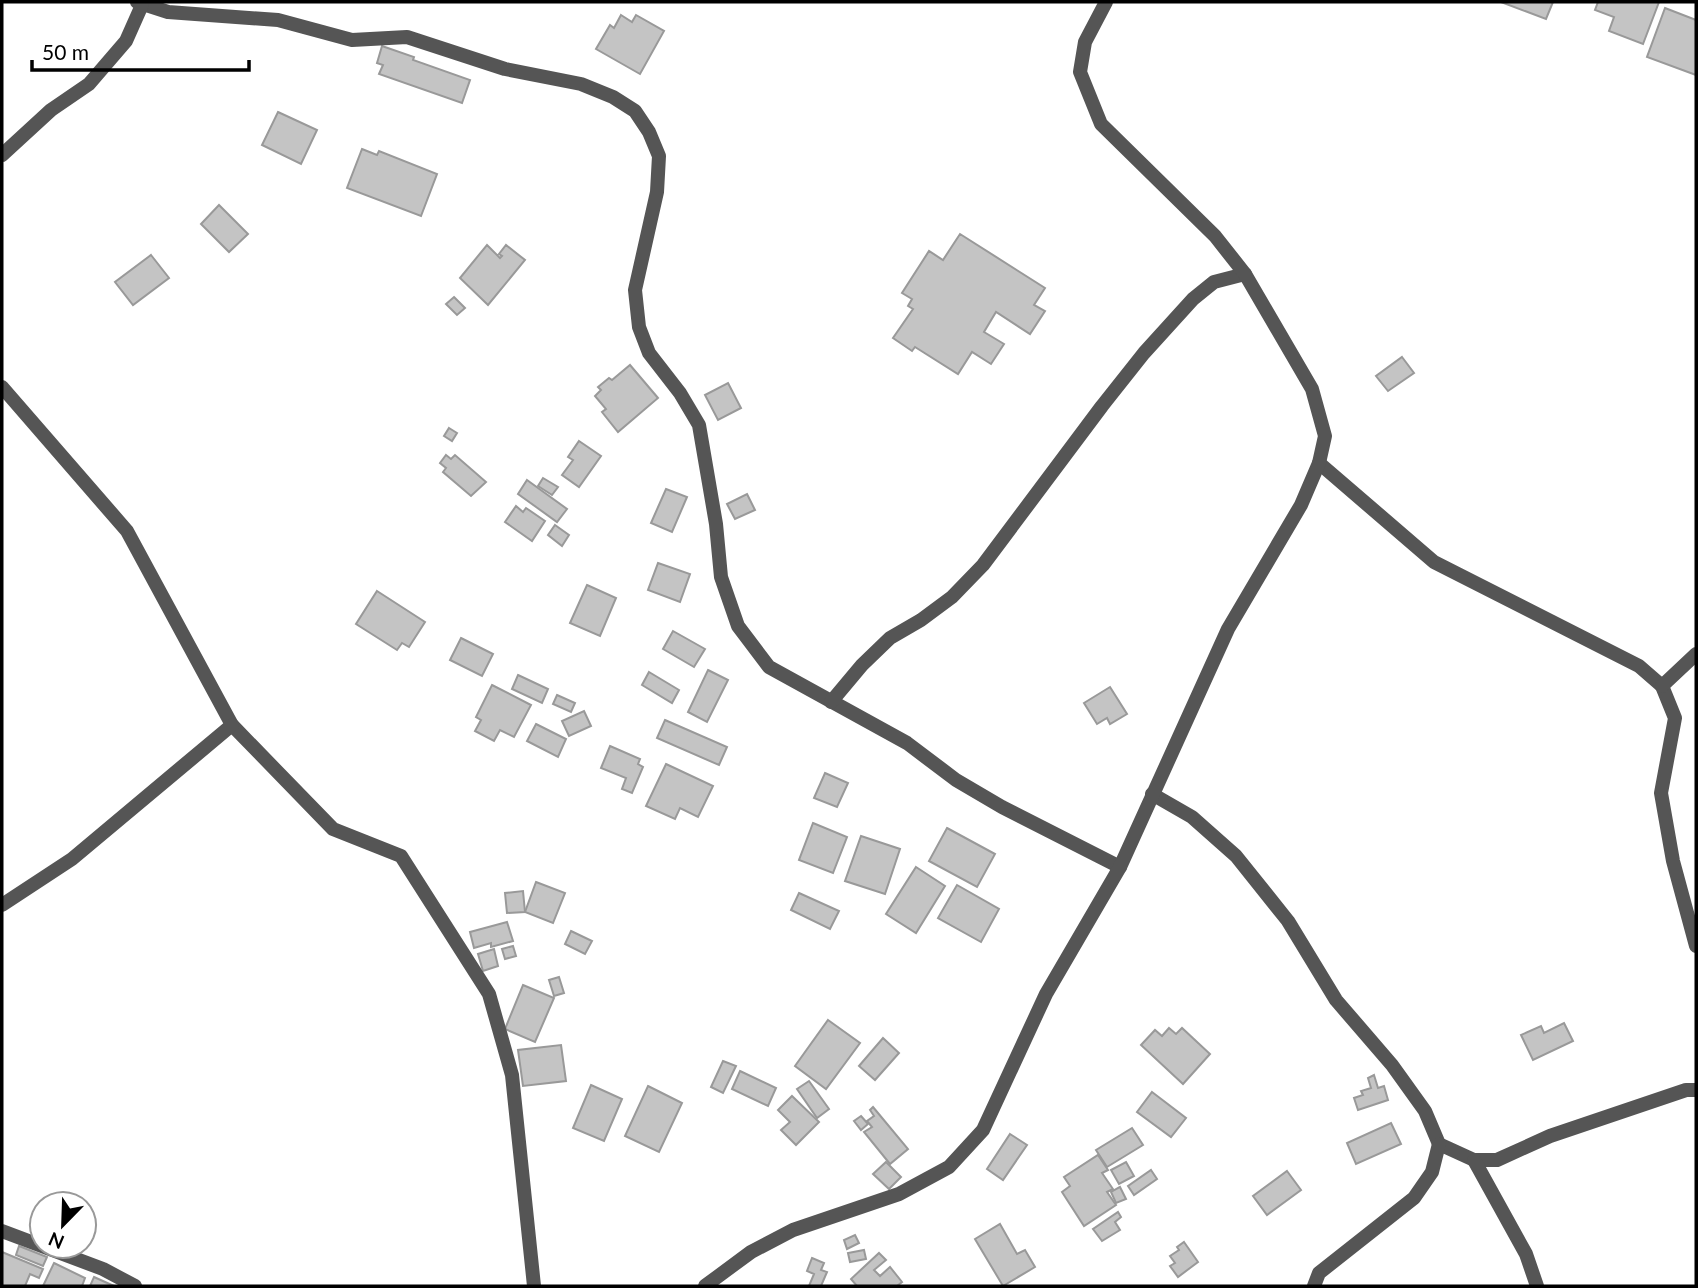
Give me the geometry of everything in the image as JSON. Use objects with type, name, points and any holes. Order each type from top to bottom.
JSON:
[{"type":"street","points":[[705,1286],[751,1252],[793,1230],[899,1194],[949,1167],[983,1130],[1046,994],[1120,867],[1228,629],[1301,505],[1319,463],[1325,436],[1312,389],[1244,274],[1215,236],[1101,124],[1080,72],[1085,42],[1106,2]]},
{"type":"street","points":[[2,155],[51,110],[89,84],[125,41],[140,3],[168,12],[278,20],[352,40],[407,37],[505,69],[581,84],[613,97],[635,111],[649,132],[659,156],[657,192],[635,290],[639,327],[649,354],[680,393],[699,425],[715,513],[720,577],[738,626],[769,667],[906,743],[957,780],[1002,807],[1120,867]]},
{"type":"street","points":[[831,702],[862,665],[890,638],[952,597],[983,565],[1102,406],[1144,353],[1193,299],[1214,282],[1244,274]]},
{"type":"street","points":[[2,387],[127,531],[232,724],[333,829],[401,856],[489,994],[512,1075],[534,1286]]},
{"type":"street","points":[[1319,463],[1434,562],[1639,666],[1662,686],[1675,718],[1661,793],[1672,861],[1696,946]]},
{"type":"street","points":[[1662,686],[1696,654]]},
{"type":"street","points":[[2,905],[72,859],[232,724]]},
{"type":"street","points":[[1152,794],[1192,817],[1236,856],[1288,921],[1336,1000],[1392,1065],[1425,1111],[1439,1144],[1432,1172],[1414,1198],[1318,1273],[1314,1286]]},
{"type":"street","points":[[1439,1144],[1474,1160],[1497,1160],[1550,1136],[1621,1110],[1686,1090],[1696,1090]]},
{"type":"street","points":[[1474,1160],[1526,1254],[1537,1286]]},
{"type":"street","points":[[2,1231],[103,1269],[135,1286]]},
{"type":"building","points":[[1501,2],[1553,2],[1546,19]]},
{"type":"building","points":[[1598,2],[1659,2],[1643,44],[1609,31],[1614,17],[1595,10]]},
{"type":"building","points":[[1665,8],[1696,20],[1696,75],[1647,57]]},
{"type":"building","points":[[621,15],[632,22],[636,15],[664,31],[640,74],[596,49],[610,25],[614,28]]},
{"type":"building","points":[[382,46],[470,80],[462,103],[379,74],[383,65],[377,63]]},
{"type":"building","points":[[278,112],[317,130],[301,164],[262,145]]},
{"type":"building","points":[[362,149],[377,155],[379,151],[437,174],[421,216],[347,188]]},
{"type":"building","points":[[219,205],[248,234],[229,252],[201,224]]},
{"type":"building","points":[[960,234],[1045,288],[1034,305],[1045,311],[1030,334],[996,312],[984,332],[1004,344],[991,364],[972,352],[958,374],[915,347],[912,351],[893,338],[913,309],[908,306],[912,299],[902,293],[929,251],[943,260]]},
{"type":"building","points":[[487,245],[500,258],[502,256],[499,254],[506,245],[525,260],[488,305],[460,278]]},
{"type":"building","points":[[151,255],[169,278],[133,305],[115,282]]},
{"type":"building","points":[[454,297],[465,308],[457,315],[446,304]]},
{"type":"building","points":[[1402,357],[1414,373],[1388,391],[1376,376]]},
{"type":"building","points":[[630,365],[658,398],[618,432],[602,412],[606,409],[595,396],[601,390],[598,387],[609,378],[612,380]]},
{"type":"building","points":[[728,383],[741,408],[718,420],[705,395]]},
{"type":"building","points":[[449,428],[457,433],[452,441],[444,436]]},
{"type":"building","points":[[579,441],[601,456],[579,487],[562,475],[573,460],[568,457]]},
{"type":"building","points":[[446,455],[451,459],[455,455],[486,482],[471,496],[443,472],[446,468],[440,463]]},
{"type":"building","points":[[543,478],[558,487],[552,495],[538,486]]},
{"type":"building","points":[[527,480],[567,509],[557,522],[518,494]]},
{"type":"building","points":[[666,489],[687,497],[672,532],[651,523]]},
{"type":"building","points":[[747,494],[755,510],[735,519],[727,504]]},
{"type":"building","points":[[516,506],[523,512],[526,508],[545,521],[532,541],[505,522]]},
{"type":"building","points":[[555,525],[569,535],[562,546],[548,535]]},
{"type":"building","points":[[658,563],[690,574],[680,602],[648,590]]},
{"type":"building","points":[[587,585],[616,598],[600,636],[570,623]]},
{"type":"building","points":[[377,591],[425,622],[409,647],[402,643],[397,650],[356,624]]},
{"type":"building","points":[[673,631],[705,649],[694,667],[663,649]]},
{"type":"building","points":[[461,638],[493,654],[482,676],[450,660]]},
{"type":"building","points":[[708,670],[728,680],[707,722],[688,712]]},
{"type":"building","points":[[649,672],[679,690],[672,703],[642,685]]},
{"type":"building","points":[[518,675],[548,689],[542,703],[512,689]]},
{"type":"building","points":[[492,685],[531,705],[514,737],[500,730],[494,741],[475,731],[481,720],[476,717]]},
{"type":"building","points":[[1110,687],[1127,714],[1110,724],[1107,718],[1097,724],[1084,703]]},
{"type":"building","points":[[557,695],[575,703],[571,712],[553,704]]},
{"type":"building","points":[[584,711],[591,726],[569,736],[562,721]]},
{"type":"building","points":[[665,720],[727,747],[719,765],[657,738]]},
{"type":"building","points":[[536,724],[566,739],[558,757],[527,741]]},
{"type":"building","points":[[610,746],[640,759],[638,764],[643,767],[632,793],[622,789],[626,778],[601,768]]},
{"type":"building","points":[[666,764],[713,786],[698,817],[680,808],[675,819],[646,806]]},
{"type":"building","points":[[825,773],[848,783],[837,807],[814,798]]},
{"type":"building","points":[[813,823],[847,837],[833,873],[799,860]]},
{"type":"building","points":[[947,828],[995,854],[977,887],[929,861]]},
{"type":"building","points":[[861,836],[900,849],[885,894],[845,881]]},
{"type":"building","points":[[916,867],[945,886],[916,933],[886,914]]},
{"type":"building","points":[[536,882],[565,893],[553,923],[525,912]]},
{"type":"building","points":[[957,885],[999,909],[981,942],[938,918]]},
{"type":"building","points":[[523,891],[525,912],[507,913],[505,893]]},
{"type":"building","points":[[799,893],[839,911],[830,929],[791,910]]},
{"type":"building","points":[[507,922],[513,941],[474,948],[470,932]]},
{"type":"building","points":[[571,931],[592,941],[585,954],[565,944]]},
{"type":"building","points":[[513,946],[516,956],[505,959],[502,949]]},
{"type":"building","points":[[494,949],[498,966],[483,971],[478,954]]},
{"type":"building","points":[[559,977],[564,993],[554,996],[549,980]]},
{"type":"building","points":[[523,985],[554,998],[535,1042],[505,1029]]},
{"type":"building","points":[[828,1020],[860,1043],[826,1089],[795,1066]]},
{"type":"building","points":[[1564,1023],[1573,1041],[1533,1060],[1521,1035],[1541,1026],[1544,1033]]},
{"type":"building","points":[[1169,1028],[1176,1034],[1182,1028],[1210,1054],[1183,1084],[1141,1045],[1155,1030],[1162,1036]]},
{"type":"building","points":[[883,1038],[899,1053],[875,1080],[859,1066]]},
{"type":"building","points":[[561,1045],[566,1081],[523,1086],[518,1050]]},
{"type":"building","points":[[723,1061],[736,1066],[723,1093],[711,1087]]},
{"type":"building","points":[[740,1071],[776,1088],[768,1106],[732,1089]]},
{"type":"building","points":[[1374,1075],[1378,1088],[1384,1086],[1388,1100],[1358,1110],[1354,1098],[1363,1095],[1361,1091],[1371,1088],[1368,1078]]},
{"type":"building","points":[[809,1081],[829,1109],[817,1118],[797,1089]]},
{"type":"building","points":[[591,1085],[622,1099],[604,1141],[573,1128]]},
{"type":"building","points":[[648,1086],[682,1103],[659,1152],[625,1136]]},
{"type":"building","points":[[1152,1092],[1186,1118],[1171,1137],[1137,1112]]},
{"type":"building","points":[[792,1096],[819,1122],[796,1145],[781,1130],[790,1122],[778,1110]]},
{"type":"building","points":[[873,1107],[908,1149],[890,1164],[864,1132],[872,1127],[867,1121],[874,1116],[870,1110]]},
{"type":"building","points":[[861,1116],[868,1124],[861,1130],[854,1121]]},
{"type":"building","points":[[1391,1123],[1401,1144],[1356,1164],[1347,1143]]},
{"type":"building","points":[[1132,1128],[1143,1145],[1107,1167],[1096,1150]]},
{"type":"building","points":[[1010,1134],[1027,1145],[1003,1180],[987,1169]]},
{"type":"building","points":[[1098,1155],[1108,1170],[1102,1173],[1113,1189],[1107,1192],[1116,1205],[1084,1226],[1062,1192],[1070,1186],[1064,1177]]},
{"type":"building","points":[[886,1162],[901,1177],[889,1189],[873,1174]]},
{"type":"building","points":[[1126,1162],[1134,1176],[1119,1184],[1111,1170]]},
{"type":"building","points":[[1151,1170],[1157,1179],[1134,1195],[1128,1186]]},
{"type":"building","points":[[1287,1171],[1301,1190],[1267,1215],[1253,1196]]},
{"type":"building","points":[[1120,1187],[1126,1199],[1116,1203],[1111,1192]]},
{"type":"building","points":[[1118,1212],[1121,1217],[1115,1222],[1120,1230],[1102,1241],[1093,1229]]},
{"type":"building","points":[[1000,1224],[1017,1254],[1025,1250],[1035,1267],[1003,1286],[975,1239]]},
{"type":"building","points":[[855,1235],[859,1243],[847,1249],[844,1240]]},
{"type":"building","points":[[1184,1242],[1198,1262],[1178,1277],[1170,1266],[1175,1263],[1170,1256],[1179,1250],[1177,1247]]},
{"type":"building","points":[[19,1246],[28,1250],[28,1260],[16,1255]]},
{"type":"building","points":[[864,1250],[866,1259],[850,1262],[848,1253]]},
{"type":"building","points":[[2,1252],[43,1269],[39,1278],[30,1274],[25,1286],[2,1286]]},
{"type":"building","points":[[879,1253],[886,1260],[874,1270],[880,1276],[890,1267],[902,1282],[897,1286],[857,1286],[851,1279]]},
{"type":"building","points":[[812,1258],[824,1263],[821,1270],[827,1272],[821,1286],[809,1286],[814,1274],[807,1271]]},
{"type":"building","points":[[28,1260],[46,1260],[43,1266]]},
{"type":"building","points":[[54,1263],[85,1278],[82,1286],[43,1286]]},
{"type":"building","points":[[94,1277],[114,1286],[90,1286]]}]
